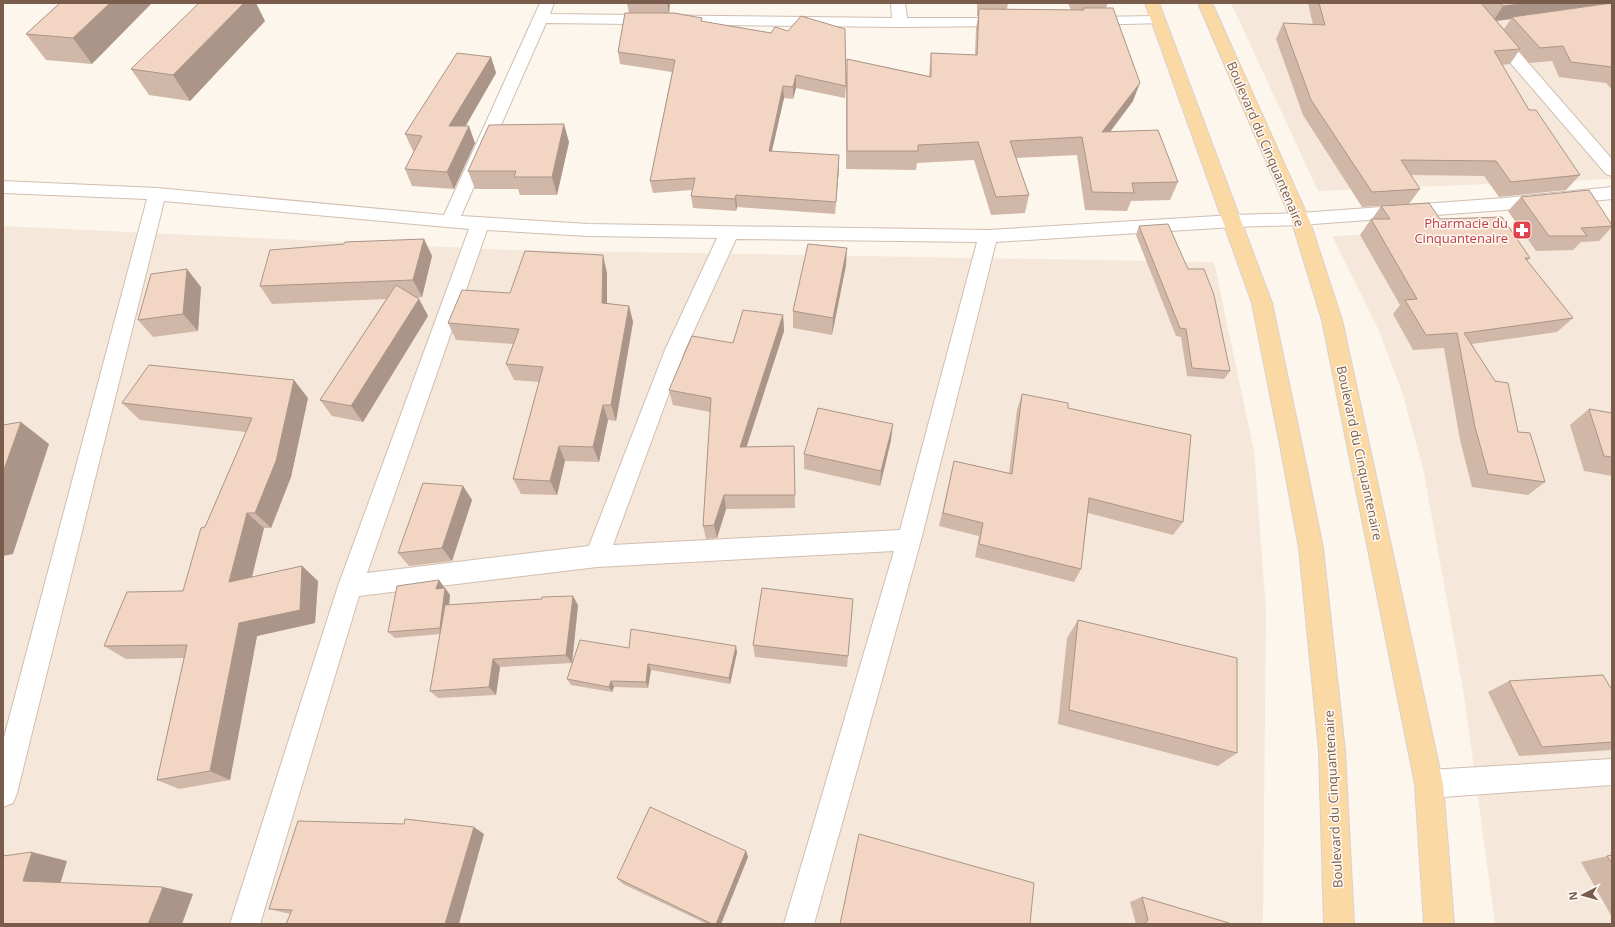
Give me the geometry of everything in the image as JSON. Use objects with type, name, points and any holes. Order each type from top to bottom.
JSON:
[{"type":"main road","name":"Boulevard du Cinquantenaire","points":[[1205,3],[1300,219],[1332,320],[1429,784],[1439,924]]},
{"type":"main road","name":"Boulevard du Cinquantenaire","points":[[1155,12],[1234,221],[1262,303],[1292,450],[1310,548],[1332,751],[1339,924]]},
{"type":"street","points":[[898,3],[900,23]]},
{"type":"street","points":[[1468,3],[1496,27],[1612,170]]},
{"type":"street","points":[[450,222],[544,10],[900,23],[1018,22]]},
{"type":"street","points":[[1072,21],[1155,12]]},
{"type":"street","points":[[3,187],[157,194],[450,222],[588,230],[988,236],[1234,221],[1300,219],[1504,204],[1612,193]]},
{"type":"street","points":[[3,792],[157,194]]},
{"type":"street","points":[[245,924],[350,586],[480,224]]},
{"type":"street","points":[[597,556],[675,350],[728,233]]},
{"type":"street","points":[[799,924],[910,540],[988,236]]},
{"type":"street","points":[[350,586],[597,556],[910,540]]},
{"type":"street","points":[[1429,784],[1612,772]]},
{"type":"shaded area","points":[[1231,3],[1612,3],[1612,179],[1318,191]]},
{"type":"shaded area","points":[[1612,223],[1612,924],[1495,924],[1464,695],[1423,468],[1402,392],[1379,331],[1332,236]]},
{"type":"shaded area","points":[[3,226],[511,250],[1214,262],[1254,451],[1266,610],[1263,924],[3,924]]},
{"type":"building","points":[[60,3],[110,3],[73,38],[26,34]]},
{"type":"building","points":[[199,3],[244,3],[173,75],[131,69]]},
{"type":"building","points":[[1319,3],[1481,3],[1520,49],[1494,51],[1529,110],[1536,110],[1580,175],[1511,182],[1496,161],[1401,160],[1420,189],[1372,192],[1311,100],[1283,23],[1325,25]]},
{"type":"building","points":[[1500,3],[1529,3],[1503,6]]},
{"type":"building","points":[[1612,3],[1612,67],[1571,62],[1563,46],[1540,48],[1512,17]]},
{"type":"building","points":[[1083,8],[1113,8],[1140,83],[1102,132],[1158,130],[1178,182],[1132,183],[1134,193],[1092,192],[1082,137],[1010,141],[1029,195],[996,197],[978,142],[918,145],[918,151],[847,151],[847,59],[931,77],[931,53],[977,55],[979,9],[1084,10]]},
{"type":"building","points":[[625,13],[674,13],[702,18],[701,21],[771,33],[775,27],[788,31],[801,16],[845,29],[846,86],[796,75],[793,87],[783,86],[769,151],[839,155],[836,202],[736,195],[735,199],[691,196],[695,178],[650,181],[675,60],[618,52]]},
{"type":"building","points":[[457,53],[491,57],[449,126],[469,126],[447,172],[405,169],[422,136],[405,134]]},
{"type":"building","points":[[564,124],[552,177],[514,177],[516,171],[468,171],[489,125]]},
{"type":"building","points":[[1589,190],[1612,226],[1581,228],[1587,236],[1549,236],[1521,197]]},
{"type":"building","points":[[1429,203],[1440,219],[1502,217],[1530,258],[1525,258],[1573,318],[1464,333],[1495,381],[1508,383],[1518,432],[1530,433],[1545,482],[1488,474],[1475,427],[1457,333],[1426,335],[1405,300],[1417,299],[1371,219],[1390,219],[1381,206]]},
{"type":"building","points":[[1168,224],[1188,269],[1204,269],[1214,295],[1230,371],[1192,368],[1186,329],[1180,328],[1139,226]]},
{"type":"building","points":[[424,239],[413,280],[260,286],[270,250],[344,244],[345,242]]},
{"type":"building","points":[[808,244],[847,248],[833,318],[793,311]]},
{"type":"building","points":[[525,251],[603,255],[602,303],[629,306],[611,405],[603,405],[593,447],[559,446],[550,481],[513,479],[543,367],[506,364],[519,329],[448,323],[462,290],[510,293]]},
{"type":"building","points":[[187,269],[183,314],[138,320],[151,274]]},
{"type":"building","points":[[396,285],[419,299],[351,406],[320,400]]},
{"type":"building","points":[[743,310],[783,315],[740,447],[794,446],[795,495],[724,495],[714,525],[703,526],[711,398],[669,390],[692,336],[733,343]]},
{"type":"building","points":[[149,365],[294,380],[276,461],[255,513],[247,513],[229,582],[302,566],[300,610],[239,623],[210,771],[157,780],[187,645],[104,646],[127,592],[183,591],[201,528],[205,527],[252,418],[122,403]]},
{"type":"building","points":[[1022,394],[1068,403],[1068,408],[1191,435],[1183,522],[1089,498],[1081,569],[979,544],[983,523],[943,513],[954,461],[1012,474]]},
{"type":"building","points":[[818,408],[893,424],[881,471],[804,454]]},
{"type":"building","points":[[1589,409],[1612,413],[1612,457],[1604,456]]},
{"type":"building","points":[[21,422],[3,472],[3,425]]},
{"type":"building","points":[[423,483],[463,486],[442,548],[398,553]]},
{"type":"building","points":[[439,580],[436,589],[445,588],[440,628],[388,632],[397,586]]},
{"type":"building","points":[[762,588],[853,599],[848,656],[753,645]]},
{"type":"building","points":[[573,596],[566,655],[493,659],[489,687],[430,691],[445,605]]},
{"type":"building","points":[[1078,620],[1237,658],[1237,753],[1069,710]]},
{"type":"building","points":[[631,629],[736,646],[729,678],[648,664],[646,682],[611,681],[609,687],[567,679],[580,640],[629,648]]},
{"type":"building","points":[[1603,675],[1612,690],[1612,742],[1542,747],[1509,681]]},
{"type":"building","points":[[650,807],[746,851],[716,924],[712,924],[617,878]]},
{"type":"building","points":[[405,819],[474,827],[445,924],[286,924],[292,910],[269,909],[298,821],[404,824]]},
{"type":"building","points":[[859,834],[1034,883],[1030,924],[840,924]]},
{"type":"building","points":[[32,852],[23,881],[163,887],[148,924],[3,924],[3,856]]},
{"type":"building","points":[[1612,855],[1612,863],[1607,856]]},
{"type":"building","points":[[1142,897],[1229,924],[1145,924],[1148,920]]},
{"type":"place","name":"Pharmacie du Cinquantenaire","points":[[1522,230]]}]
